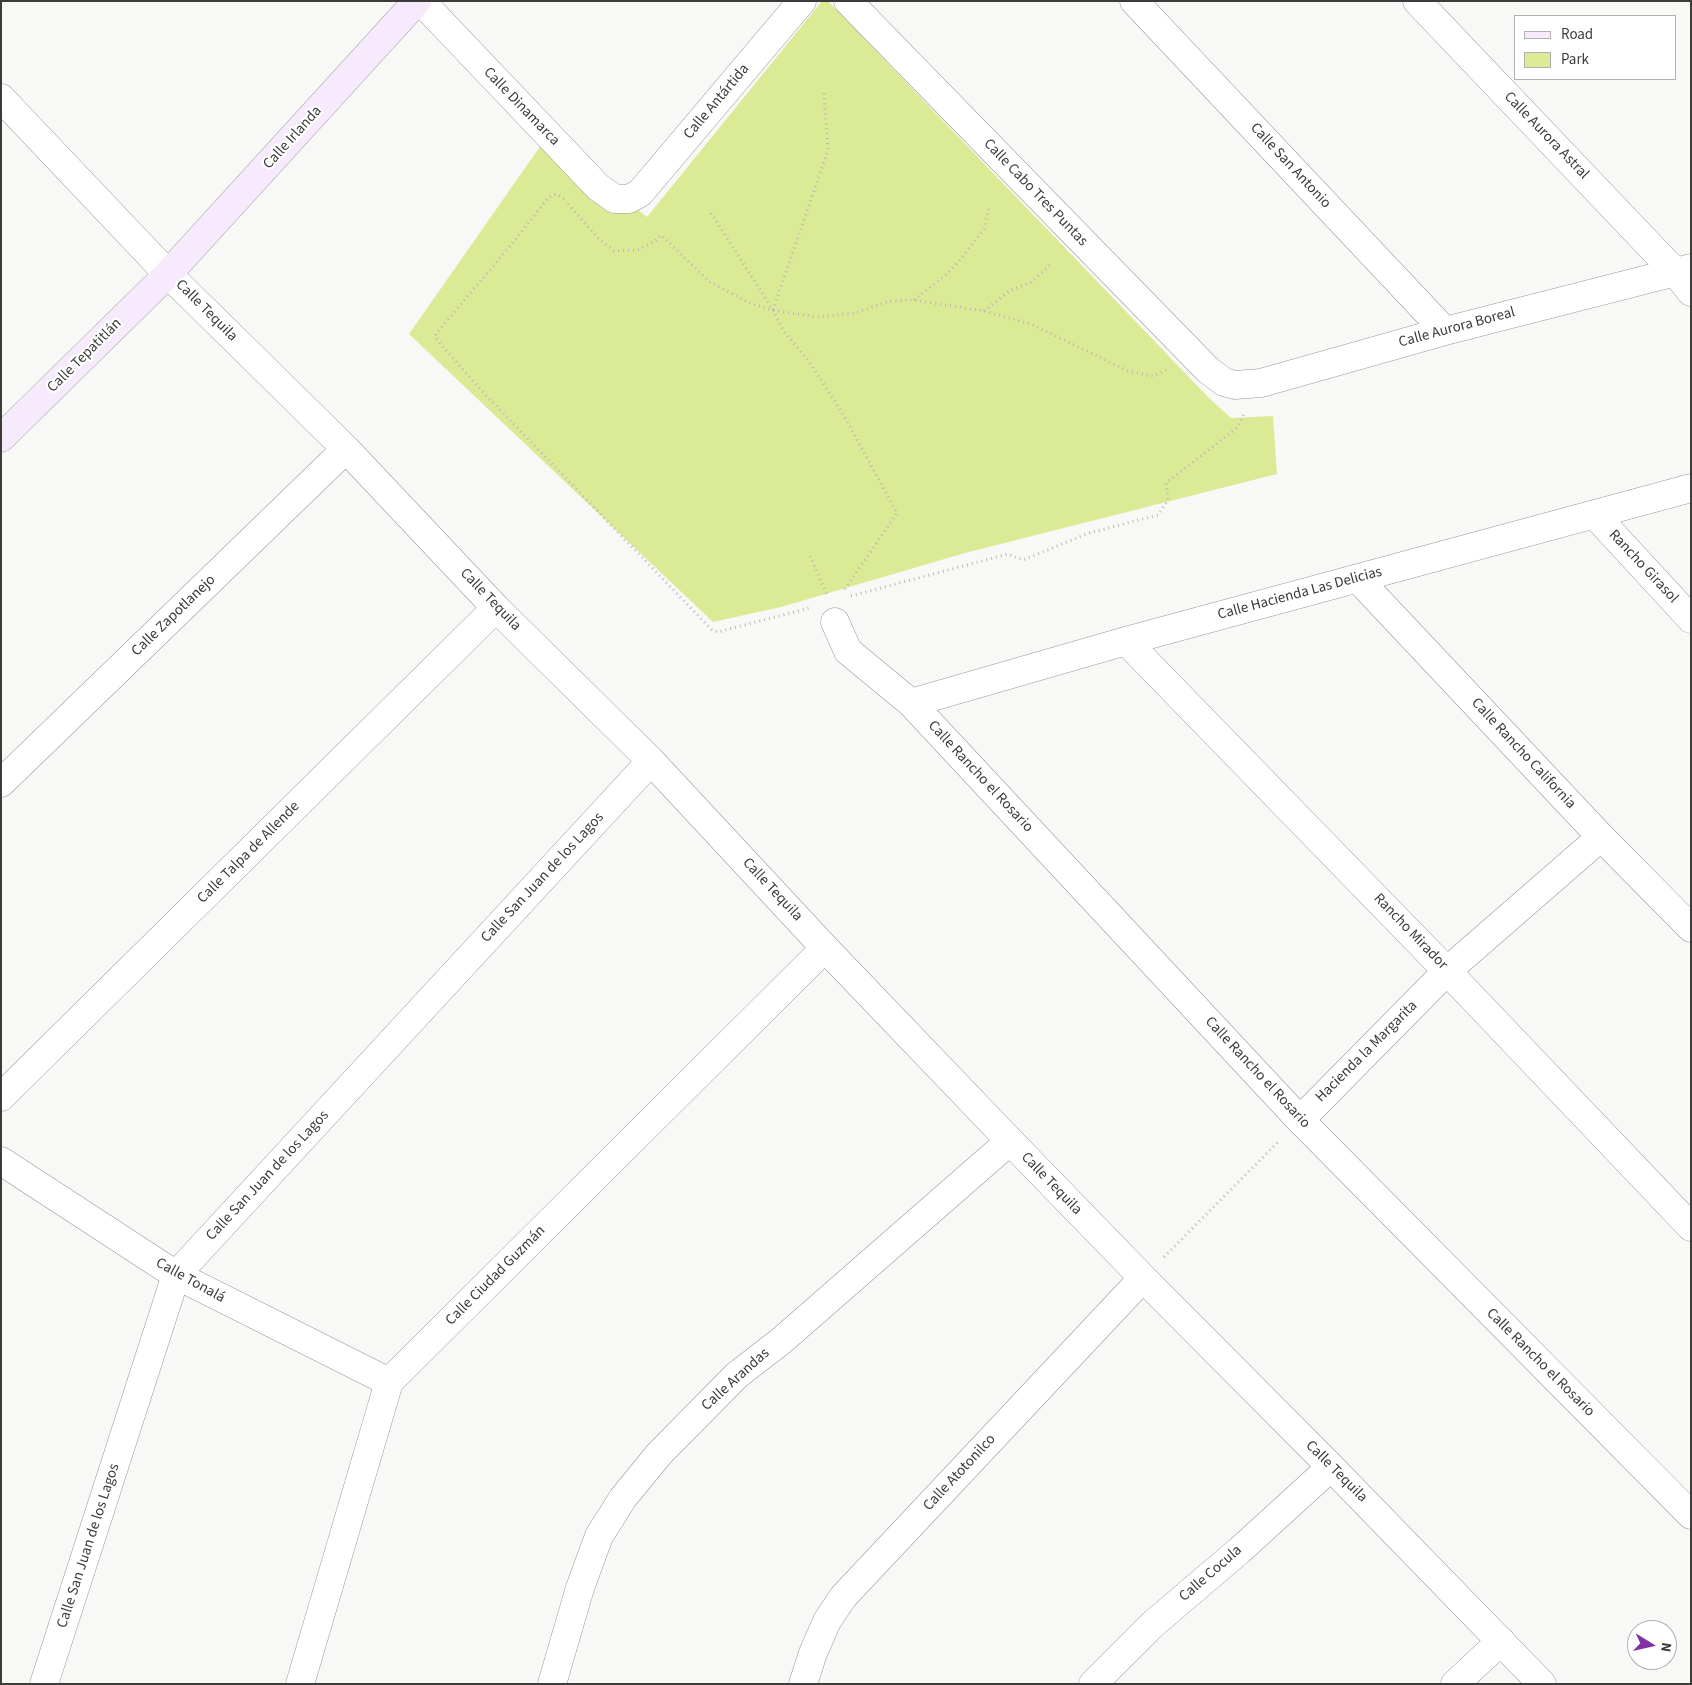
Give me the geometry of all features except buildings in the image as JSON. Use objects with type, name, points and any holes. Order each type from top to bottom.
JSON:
[{"type":"street","name":"Calle Dinamarca","points":[[419,1],[598,187],[615,199],[629,199]]},
{"type":"street","name":"Calle Irlanda","points":[[168,274],[419,1]]},
{"type":"street","name":"Calle Antártida","points":[[629,199],[640,193],[802,1]]},
{"type":"street","name":"Calle Cabo Tres Puntas","points":[[848,1],[1194,355],[1215,376],[1224,382]]},
{"type":"street","name":"Calle San Antonio","points":[[1134,1],[1445,331]]},
{"type":"street","name":"Calle Aurora Astral","points":[[1417,1],[1685,277]]},
{"type":"street","name":"Calle Tequila","points":[[5,108],[168,274],[346,449],[496,608],[651,761],[825,948],[1010,1141],[1542,1684]]},
{"type":"street","name":"Calle Tepatitlán","points":[[1,438],[168,274]]},
{"type":"street","name":"Calle Aurora Boreal","points":[[1224,382],[1235,385],[1261,383],[1445,331],[1685,277]]},
{"type":"street","name":"Calle Zapotlanejo","points":[[1,783],[346,449]]},
{"type":"street","name":"Calle Hacienda Las Delicias","points":[[911,703],[1126,641],[1691,488]]},
{"type":"street","name":"Rancho Girasol","points":[[1595,515],[1691,619]]},
{"type":"street","name":"Calle Rancho California","points":[[1358,579],[1601,837],[1691,928]]},
{"type":"street","name":"Calle Talpa de Allende","points":[[1,1097],[496,608]]},
{"type":"street","name":"Calle Rancho el Rosario","points":[[833,612],[848,650],[911,703],[1300,1120],[1691,1515]]},
{"type":"street","name":"Rancho Mirador","points":[[1126,641],[1447,971],[1691,1227]]},
{"type":"street","name":"Calle San Juan de los Lagos","points":[[44,1684],[176,1275],[651,761]]},
{"type":"street","name":"Hacienda la Margarita","points":[[1300,1120],[1447,971],[1601,837]]},
{"type":"street","name":"Calle Ciudad Guzmán","points":[[300,1684],[389,1382],[825,948]]},
{"type":"street","name":"Calle Arandas","points":[[552,1684],[580,1588],[599,1536],[623,1498],[658,1454],[737,1375],[781,1341],[1010,1141]]},
{"type":"street","name":"Calle Tonalá","points":[[1,1162],[176,1275],[389,1382]]},
{"type":"street","name":"Calle Atotonilco","points":[[803,1684],[813,1653],[827,1621],[843,1597],[1143,1278]]},
{"type":"street","name":"Calle Cocula","points":[[1093,1684],[1153,1624],[1240,1550],[1331,1467]]},
{"type":"street","points":[[1455,1684],[1501,1641]]},
{"type":"path","points":[[772,310],[828,150],[824,93]]},
{"type":"path","points":[[811,607],[718,632],[712,630],[480,389],[437,340],[436,336],[549,197],[556,194],[563,198],[598,238],[614,251],[637,250],[656,242],[661,235],[710,282],[752,304],[772,310],[815,317],[855,313],[890,301],[914,300],[984,311],[1030,324],[1128,371],[1154,376],[1194,355]]},
{"type":"path","points":[[914,300],[947,274],[962,259],[984,229],[988,206]]},
{"type":"path","points":[[711,213],[784,332],[808,360],[843,414],[897,513],[842,594]]},
{"type":"path","points":[[984,311],[1009,290],[1032,282],[1052,263]]},
{"type":"path","points":[[848,597],[1008,554],[1023,560],[1089,533],[1158,515],[1168,500],[1166,483],[1237,428],[1261,383]]},
{"type":"path","points":[[810,556],[833,612]]},
{"type":"path","points":[[1143,1278],[1300,1120]]},
{"type":"green space","points":[[822,1],[828,1],[1210,399],[1231,418],[1273,416],[1277,474],[965,553],[781,607],[713,622],[409,334],[546,138],[647,217]]}]
